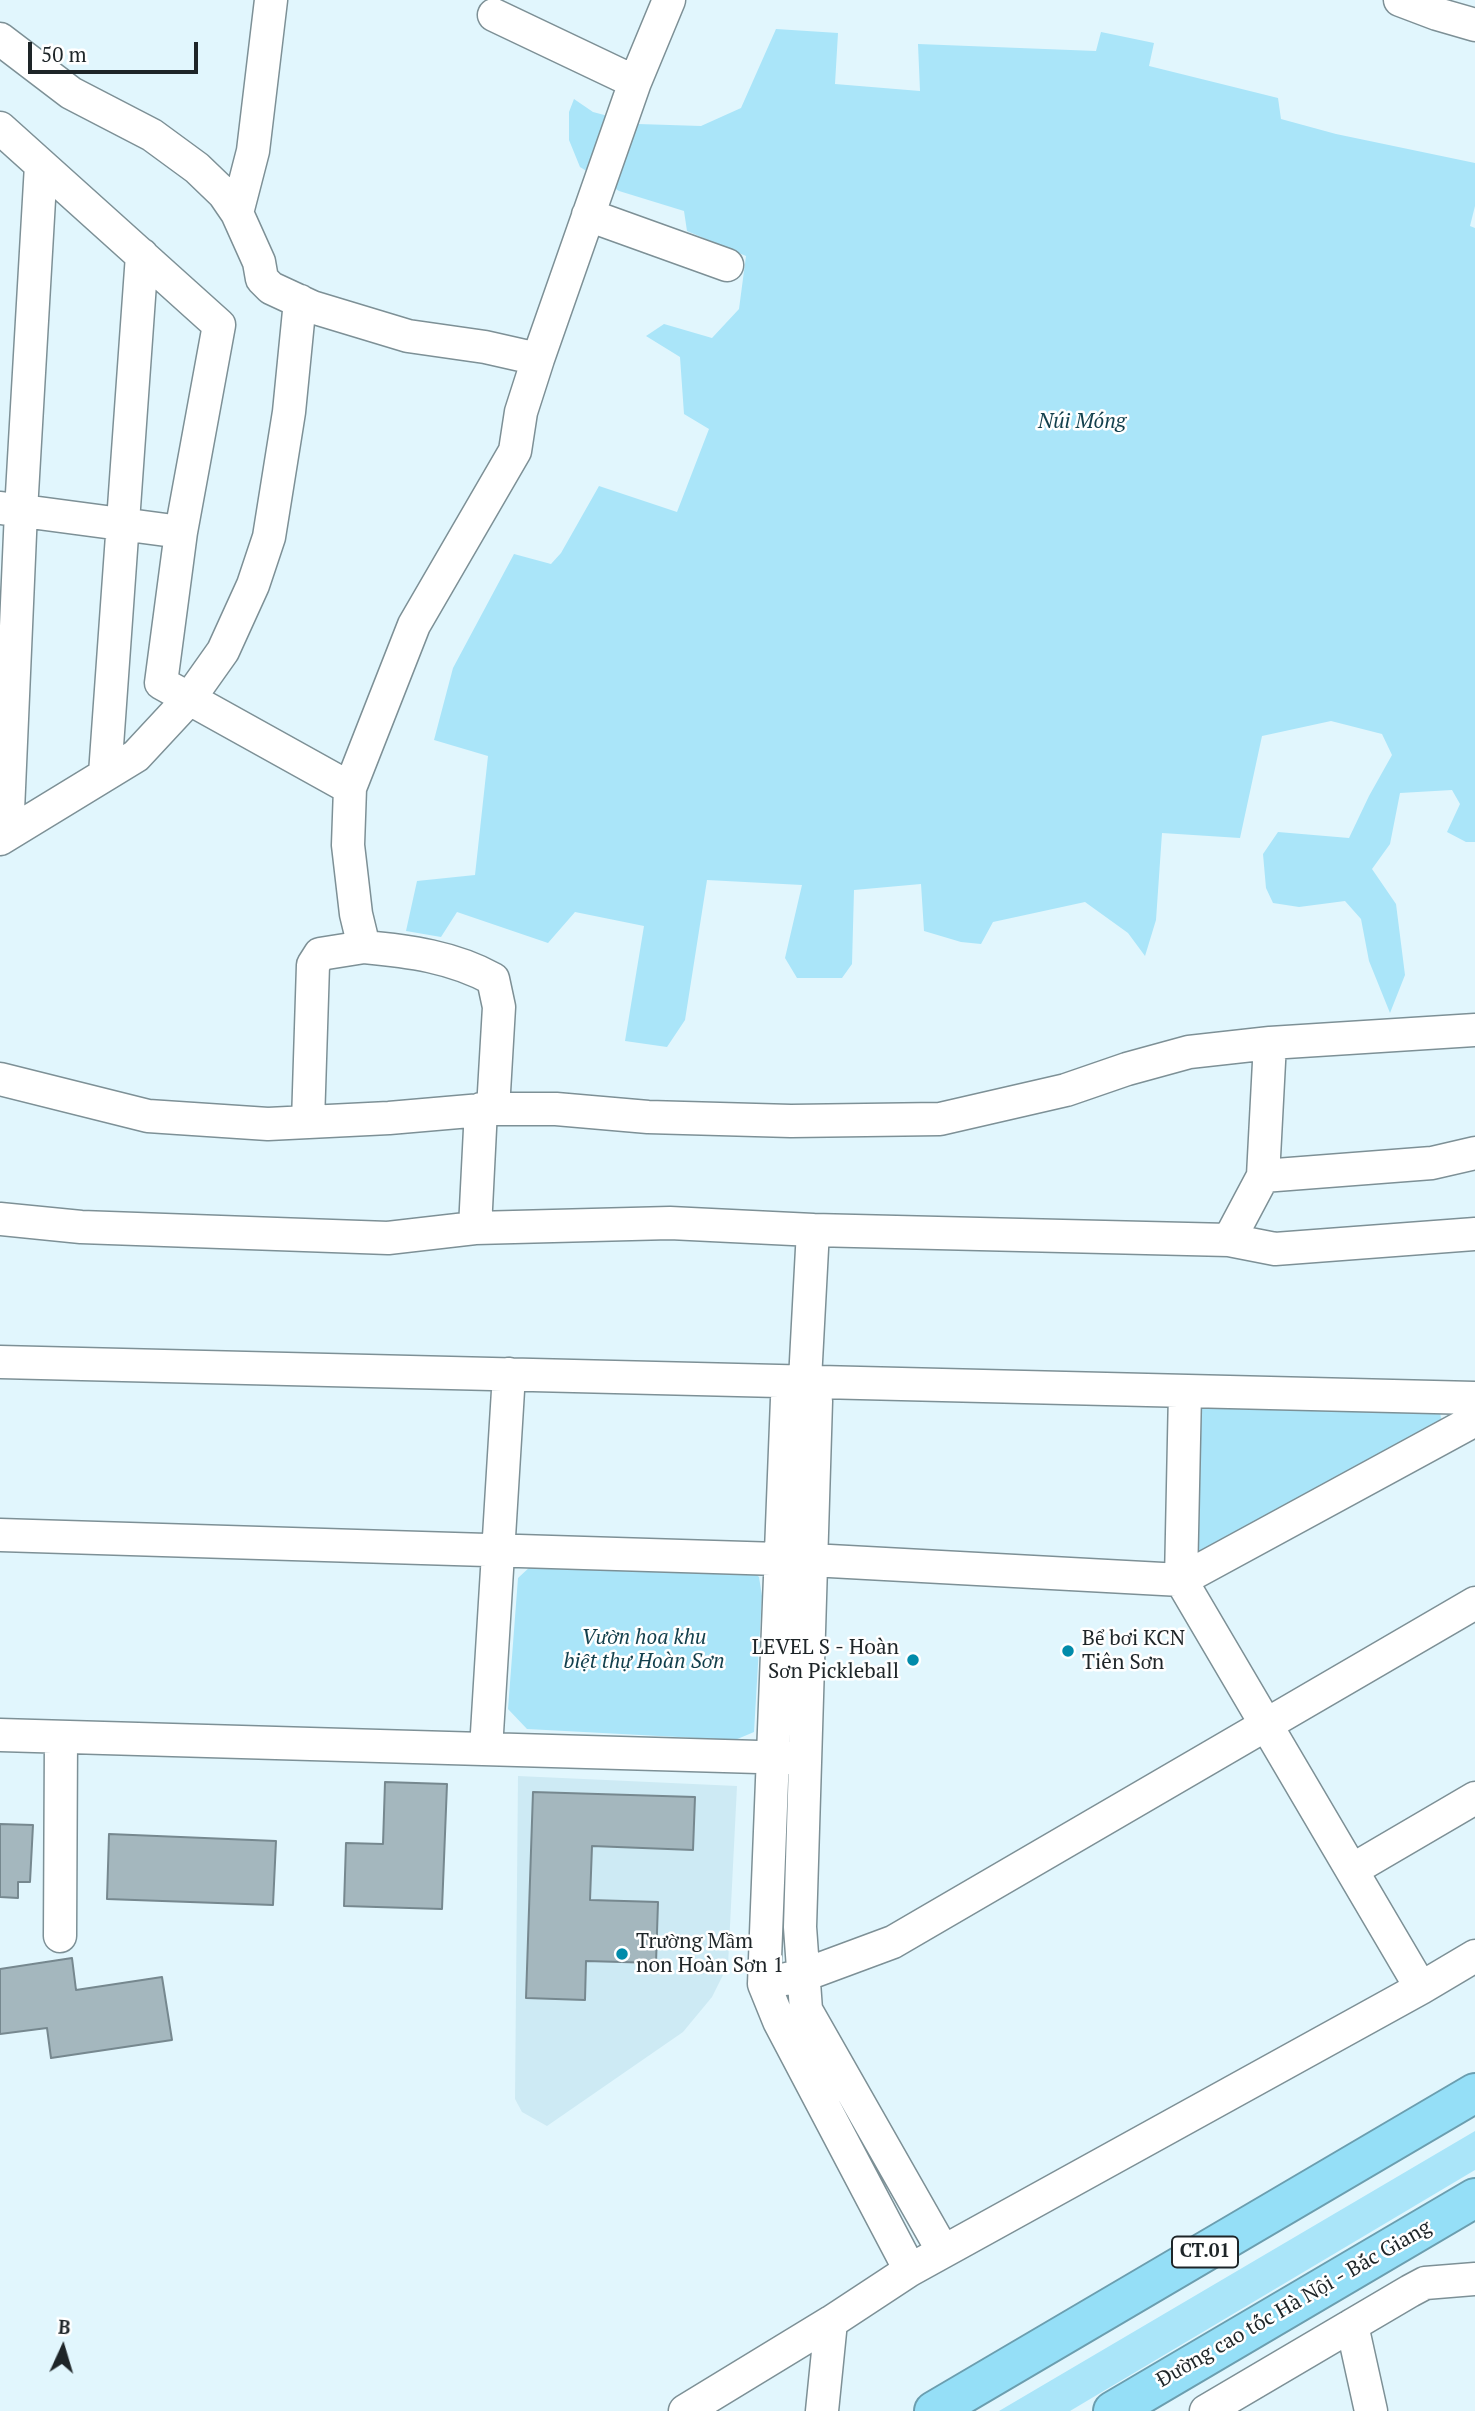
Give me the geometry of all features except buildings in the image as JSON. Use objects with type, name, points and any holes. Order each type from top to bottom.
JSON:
[{"type":"highway","name":"CT.01","points":[[934,2411],[1475,2092]]},
{"type":"highway","name":"Đường cao tốc Hà Nội - Bắc Giang","points":[[1113,2411],[1475,2198]]},
{"type":"street","points":[[237,213],[253,151],[271,0]]},
{"type":"street","points":[[365,947],[356,914],[348,845],[350,788],[414,625],[515,450],[521,412],[538,359],[635,82],[669,0]]},
{"type":"street","points":[[1400,0],[1475,24]]},
{"type":"street","points":[[494,15],[635,82]]},
{"type":"street","points":[[0,39],[71,93],[152,135],[197,168],[224,194],[237,213],[259,262],[262,279],[271,288],[312,307],[408,336],[485,347],[538,359]]},
{"type":"street","points":[[0,128],[219,325],[181,532],[160,683],[350,788]]},
{"type":"street","points":[[4,837],[10,509],[41,165]]},
{"type":"street","points":[[589,215],[727,265]]},
{"type":"street","points":[[105,774],[142,255]]},
{"type":"street","points":[[4,837],[136,756],[189,699],[223,651],[253,585],[269,537],[289,412],[300,301]]},
{"type":"street","points":[[10,509],[181,532]]},
{"type":"street","points":[[307,1122],[313,965],[320,954],[365,947],[444,958],[475,969],[493,979],[499,1007],[475,1228]]},
{"type":"street","points":[[0,1079],[148,1116],[268,1124],[389,1118],[487,1109],[556,1109],[648,1117],[791,1121],[940,1119],[1066,1090],[1189,1052],[1475,1030]]},
{"type":"street","points":[[1229,1240],[1263,1176],[1270,1044]]},
{"type":"street","points":[[1263,1176],[1432,1163],[1475,1153]]},
{"type":"street","points":[[0,1219],[94,1228],[388,1238],[475,1228],[670,1223],[813,1230],[1229,1240],[1275,1249],[1475,1234]]},
{"type":"street","points":[[813,1230],[805,1380],[816,1401],[774,1757],[764,1984],[779,2021],[910,2270]]},
{"type":"street","points":[[0,1362],[1475,1398]]},
{"type":"street","points":[[486,1749],[509,1374]]},
{"type":"street","points":[[1185,1392],[1181,1580],[1421,1988]]},
{"type":"street","points":[[0,1535],[796,1559],[1181,1580],[1475,1420]]},
{"type":"street","points":[[796,1559],[805,1759],[800,1927],[806,2010],[943,2251]]},
{"type":"street","points":[[764,1984],[804,1975],[893,1942],[1475,1603]]},
{"type":"street","points":[[0,1735],[805,1759]]},
{"type":"street","points":[[60,1936],[61,1737]]},
{"type":"street","points":[[1352,1870],[1475,1798]]},
{"type":"street","points":[[685,2411],[831,2322],[910,2270],[1475,1956]]},
{"type":"street","points":[[1206,2411],[1425,2283],[1475,2279]]},
{"type":"street","points":[[822,2411],[831,2322]]},
{"type":"street","points":[[1352,2325],[1371,2411]]},
{"type":"shaded area","name":"Trường Mầm non Hoàn Sơn 1","points":[[518,1776],[737,1786],[728,1965],[712,1997],[683,2032],[547,2126],[522,2112],[515,2099]]},
{"type":"green space","name":"Núi Móng","points":[[776,29],[838,33],[835,84],[920,91],[918,44],[1096,51],[1101,32],[1154,43],[1149,66],[1278,98],[1281,119],[1336,134],[1475,163],[1475,206],[1470,226],[1475,228],[1475,842],[1466,842],[1447,832],[1460,804],[1452,790],[1400,793],[1390,844],[1372,869],[1396,904],[1405,975],[1390,1013],[1369,961],[1361,919],[1345,901],[1299,907],[1273,903],[1266,888],[1263,854],[1278,832],[1349,838],[1392,755],[1382,734],[1331,721],[1262,736],[1240,838],[1162,833],[1156,920],[1145,956],[1128,933],[1085,902],[993,922],[981,944],[961,942],[924,931],[921,884],[854,890],[852,964],[842,978],[797,978],[785,958],[802,885],[707,880],[685,1020],[667,1047],[625,1041],[644,926],[575,912],[548,943],[457,912],[441,937],[406,931],[417,881],[475,875],[488,756],[434,740],[453,668],[514,554],[551,564],[561,553],[599,486],[677,512],[709,429],[684,414],[680,357],[646,336],[664,324],[712,338],[739,309],[746,256],[687,231],[684,211],[619,191],[580,167],[569,140],[569,112],[574,99],[593,112],[638,124],[701,126],[741,108]]},
{"type":"green space","points":[[1205,1404],[1440,1412],[1442,1424],[1195,1556],[1196,1411]]},
{"type":"green space","name":"Vườn hoa khu biệt thự Hoàn Sơn","points":[[532,1565],[747,1567],[759,1577],[762,1596],[754,1732],[735,1740],[527,1729],[508,1709],[518,1578]]},
{"type":"green space","points":[[1475,2131],[1475,2170],[1070,2411],[999,2411]]},
{"type":"place","name":"Bể bơi KCN Tiên Sơn","points":[[1068,1651]]},
{"type":"place","name":"LEVEL S - Hoàn Sơn Pickleball","points":[[913,1660]]},
{"type":"place","name":"Trường Mầm non Hoàn Sơn 1","points":[[622,1954]]}]
